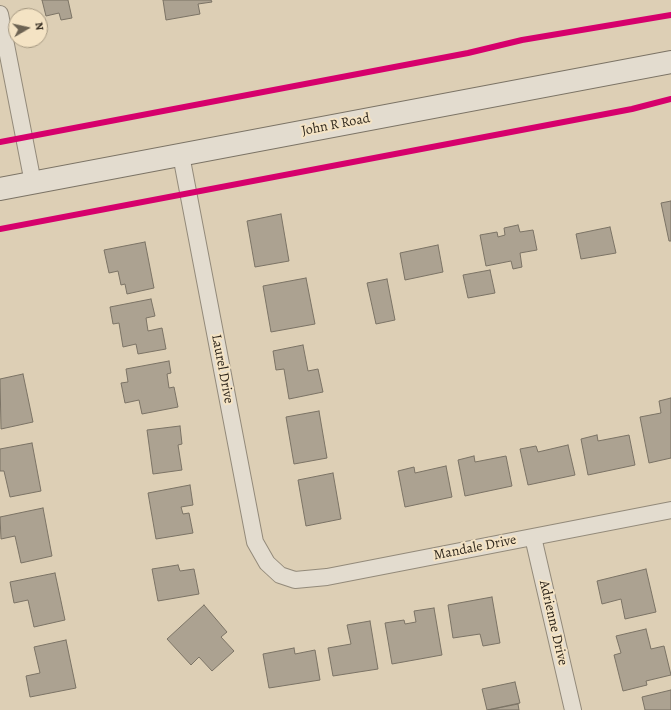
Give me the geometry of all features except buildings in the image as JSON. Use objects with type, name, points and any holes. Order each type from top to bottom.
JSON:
[{"type":"main road","name":"John R Road","points":[[0,189],[671,62]]},
{"type":"street","points":[[0,14],[33,183]]},
{"type":"street","name":"Laurel Drive","points":[[181,155],[255,542],[267,563],[280,575]]},
{"type":"street","name":"Mandale Drive","points":[[280,575],[296,580],[306,580],[671,510]]},
{"type":"street","name":"Adrienne Drive","points":[[533,537],[573,710]]},
{"type":"cycle path","points":[[0,142],[468,53],[522,40],[671,15]]},
{"type":"cycle path","points":[[0,229],[632,109],[671,99]]}]
